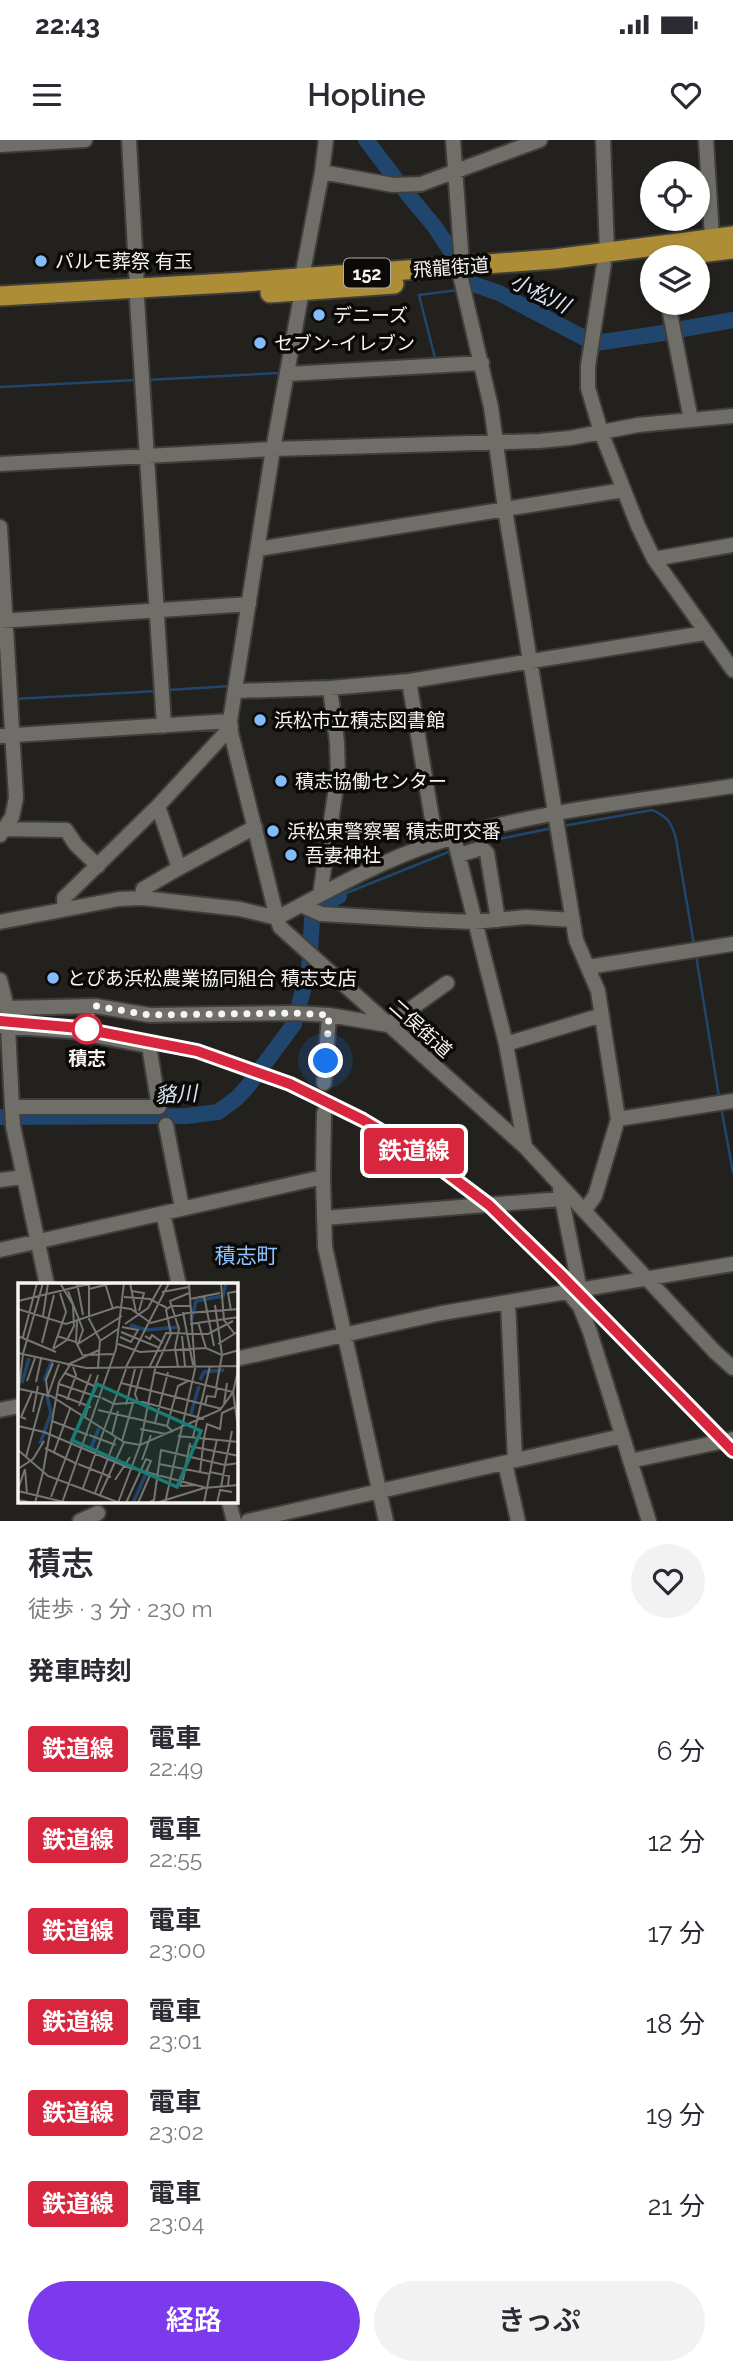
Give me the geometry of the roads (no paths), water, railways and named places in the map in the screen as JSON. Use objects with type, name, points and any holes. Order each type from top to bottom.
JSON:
[{"type":"highway","name":"飛龍街道","points":[[0,296],[137,293],[461,273],[605,258],[733,236]]},
{"type":"highway","points":[[710,252],[733,249]]},
{"type":"highway","name":"飛龍街道","points":[[605,258],[640,259]]},
{"type":"highway","name":"飛龍街道","points":[[0,309],[137,293]]},
{"type":"street","points":[[0,145],[85,140]]},
{"type":"street","points":[[129,140],[141,380],[164,726]]},
{"type":"street","points":[[277,918],[231,724],[273,449],[326,140]]},
{"type":"street","points":[[453,140],[461,273],[482,363],[576,940],[598,991],[618,1119],[594,1196],[585,1210]]},
{"type":"street","points":[[322,173],[393,185],[421,184],[540,140]]},
{"type":"street","points":[[603,140],[605,258],[588,366],[588,388],[601,432],[654,559],[733,670]]},
{"type":"street","points":[[706,140],[712,238]]},
{"type":"street","points":[[670,315],[691,420]]},
{"type":"street","points":[[287,374],[482,363]]},
{"type":"street","points":[[0,464],[273,449],[495,443],[570,438],[638,425],[733,416]]},
{"type":"street","points":[[257,549],[624,490]]},
{"type":"street","points":[[0,527],[3,621],[10,697],[6,736],[16,798],[12,817],[1,831]]},
{"type":"street","points":[[654,559],[733,545]]},
{"type":"street","points":[[3,621],[249,604]]},
{"type":"street","points":[[236,686],[330,688],[409,681],[705,633]]},
{"type":"street","points":[[409,681],[436,843]]},
{"type":"street","points":[[310,909],[320,895],[338,774],[330,688]]},
{"type":"street","points":[[6,736],[231,724]]},
{"type":"street","points":[[65,909],[64,898],[158,806],[231,724]]},
{"type":"street","points":[[457,847],[502,823],[557,823],[733,786]]},
{"type":"street","points":[[158,806],[179,868]]},
{"type":"street","points":[[142,898],[143,889],[255,827]]},
{"type":"street","points":[[1,831],[66,830],[76,845],[98,866]]},
{"type":"street","points":[[320,895],[355,877],[436,843],[482,848],[487,853],[498,920]]},
{"type":"street","points":[[457,847],[506,1044],[525,1147]]},
{"type":"street","points":[[0,922],[119,899],[142,898],[240,909],[277,918],[310,909],[474,922],[526,917],[573,920]]},
{"type":"street","name":"二俣街道","points":[[277,918],[281,927],[525,1147],[561,1192],[585,1210],[715,1352],[733,1368]]},
{"type":"street","points":[[589,967],[733,944]]},
{"type":"street","points":[[0,980],[7,1008],[4,1026],[13,1126],[47,1283]]},
{"type":"street","points":[[7,1008],[96,1006],[149,1015],[329,1015],[388,1025],[447,983]]},
{"type":"street","points":[[324,1083],[329,1015]]},
{"type":"street","points":[[506,1044],[602,1015]]},
{"type":"street","points":[[4,1026],[71,1031],[149,1046],[159,1107],[12,1108]]},
{"type":"street","points":[[618,1119],[725,1103]]},
{"type":"street","points":[[324,1113],[325,1247],[386,1521]]},
{"type":"street","points":[[166,1125],[183,1208]]},
{"type":"street","points":[[0,1180],[23,1177]]},
{"type":"street","points":[[0,1250],[323,1177]]},
{"type":"street","points":[[324,1218],[561,1192],[574,1291],[590,1332],[649,1521]]},
{"type":"street","points":[[163,1213],[179,1283]]},
{"type":"street","points":[[238,1359],[442,1313],[733,1264]]},
{"type":"street","points":[[508,1302],[510,1462],[518,1521]]},
{"type":"street","points":[[0,1410],[18,1406]]},
{"type":"street","points":[[248,1521],[622,1436]]},
{"type":"street","points":[[630,1461],[733,1438]]},
{"type":"street","points":[[230,1504],[234,1521]]},
{"type":"street","points":[[80,1521],[98,1512]]},
{"type":"waterway","name":"小松川","points":[[366,140],[395,178]]},
{"type":"waterway","name":"小松川","points":[[406,192],[435,227],[454,256]]},
{"type":"waterway","name":"小松川","points":[[473,284],[499,293],[588,340]]},
{"type":"waterway","points":[[435,358],[419,295],[458,290]]},
{"type":"waterway","name":"小松川","points":[[677,330],[733,320]]},
{"type":"waterway","name":"小松川","points":[[596,343],[670,332]]},
{"type":"waterway","points":[[146,380],[279,373]]},
{"type":"waterway","points":[[0,387],[136,380]]},
{"type":"waterway","points":[[297,682],[325,680]]},
{"type":"waterway","points":[[168,690],[231,686]]},
{"type":"waterway","points":[[14,699],[158,691]]},
{"type":"waterway","points":[[563,826],[652,810],[662,815],[671,824],[676,839],[694,945]]},
{"type":"waterway","points":[[484,842],[553,828]]},
{"type":"waterway","points":[[339,896],[451,851]]},
{"type":"waterway","name":"貉川","points":[[0,1117],[186,1116],[218,1112],[248,1086],[294,1024],[309,968],[312,920],[316,908],[339,896]]},
{"type":"waterway","points":[[696,955],[719,1097]]},
{"type":"waterway","points":[[721,1107],[733,1172]]},
{"type":"railway","points":[[0,1021],[79,1028],[197,1051],[291,1084],[363,1120],[428,1159],[489,1205],[733,1451]]},
{"type":"train","name":"鉄道線","points":[[0,1021],[79,1028],[197,1051],[290,1084],[363,1120],[428,1159],[489,1205],[733,1451]]},
{"type":"place","name":"パルモ葬祭 有玉","points":[[41,261]]},
{"type":"place","name":"デニーズ","points":[[319,315]]},
{"type":"place","name":"セブン-イレブン","points":[[260,343]]},
{"type":"place","name":"浜松市立積志図書館","points":[[260,720]]},
{"type":"place","name":"積志協働センター","points":[[281,781]]},
{"type":"place","name":"浜松東警察署 積志町交番","points":[[273,831]]},
{"type":"place","name":"吾妻神社","points":[[291,855]]},
{"type":"place","name":"とぴあ浜松農業協同組合 積志支店","points":[[53,978]]},
{"type":"place","name":"積志","points":[[87,1029]]},
{"type":"district","name":"積志町","points":[[246,1255]]}]
